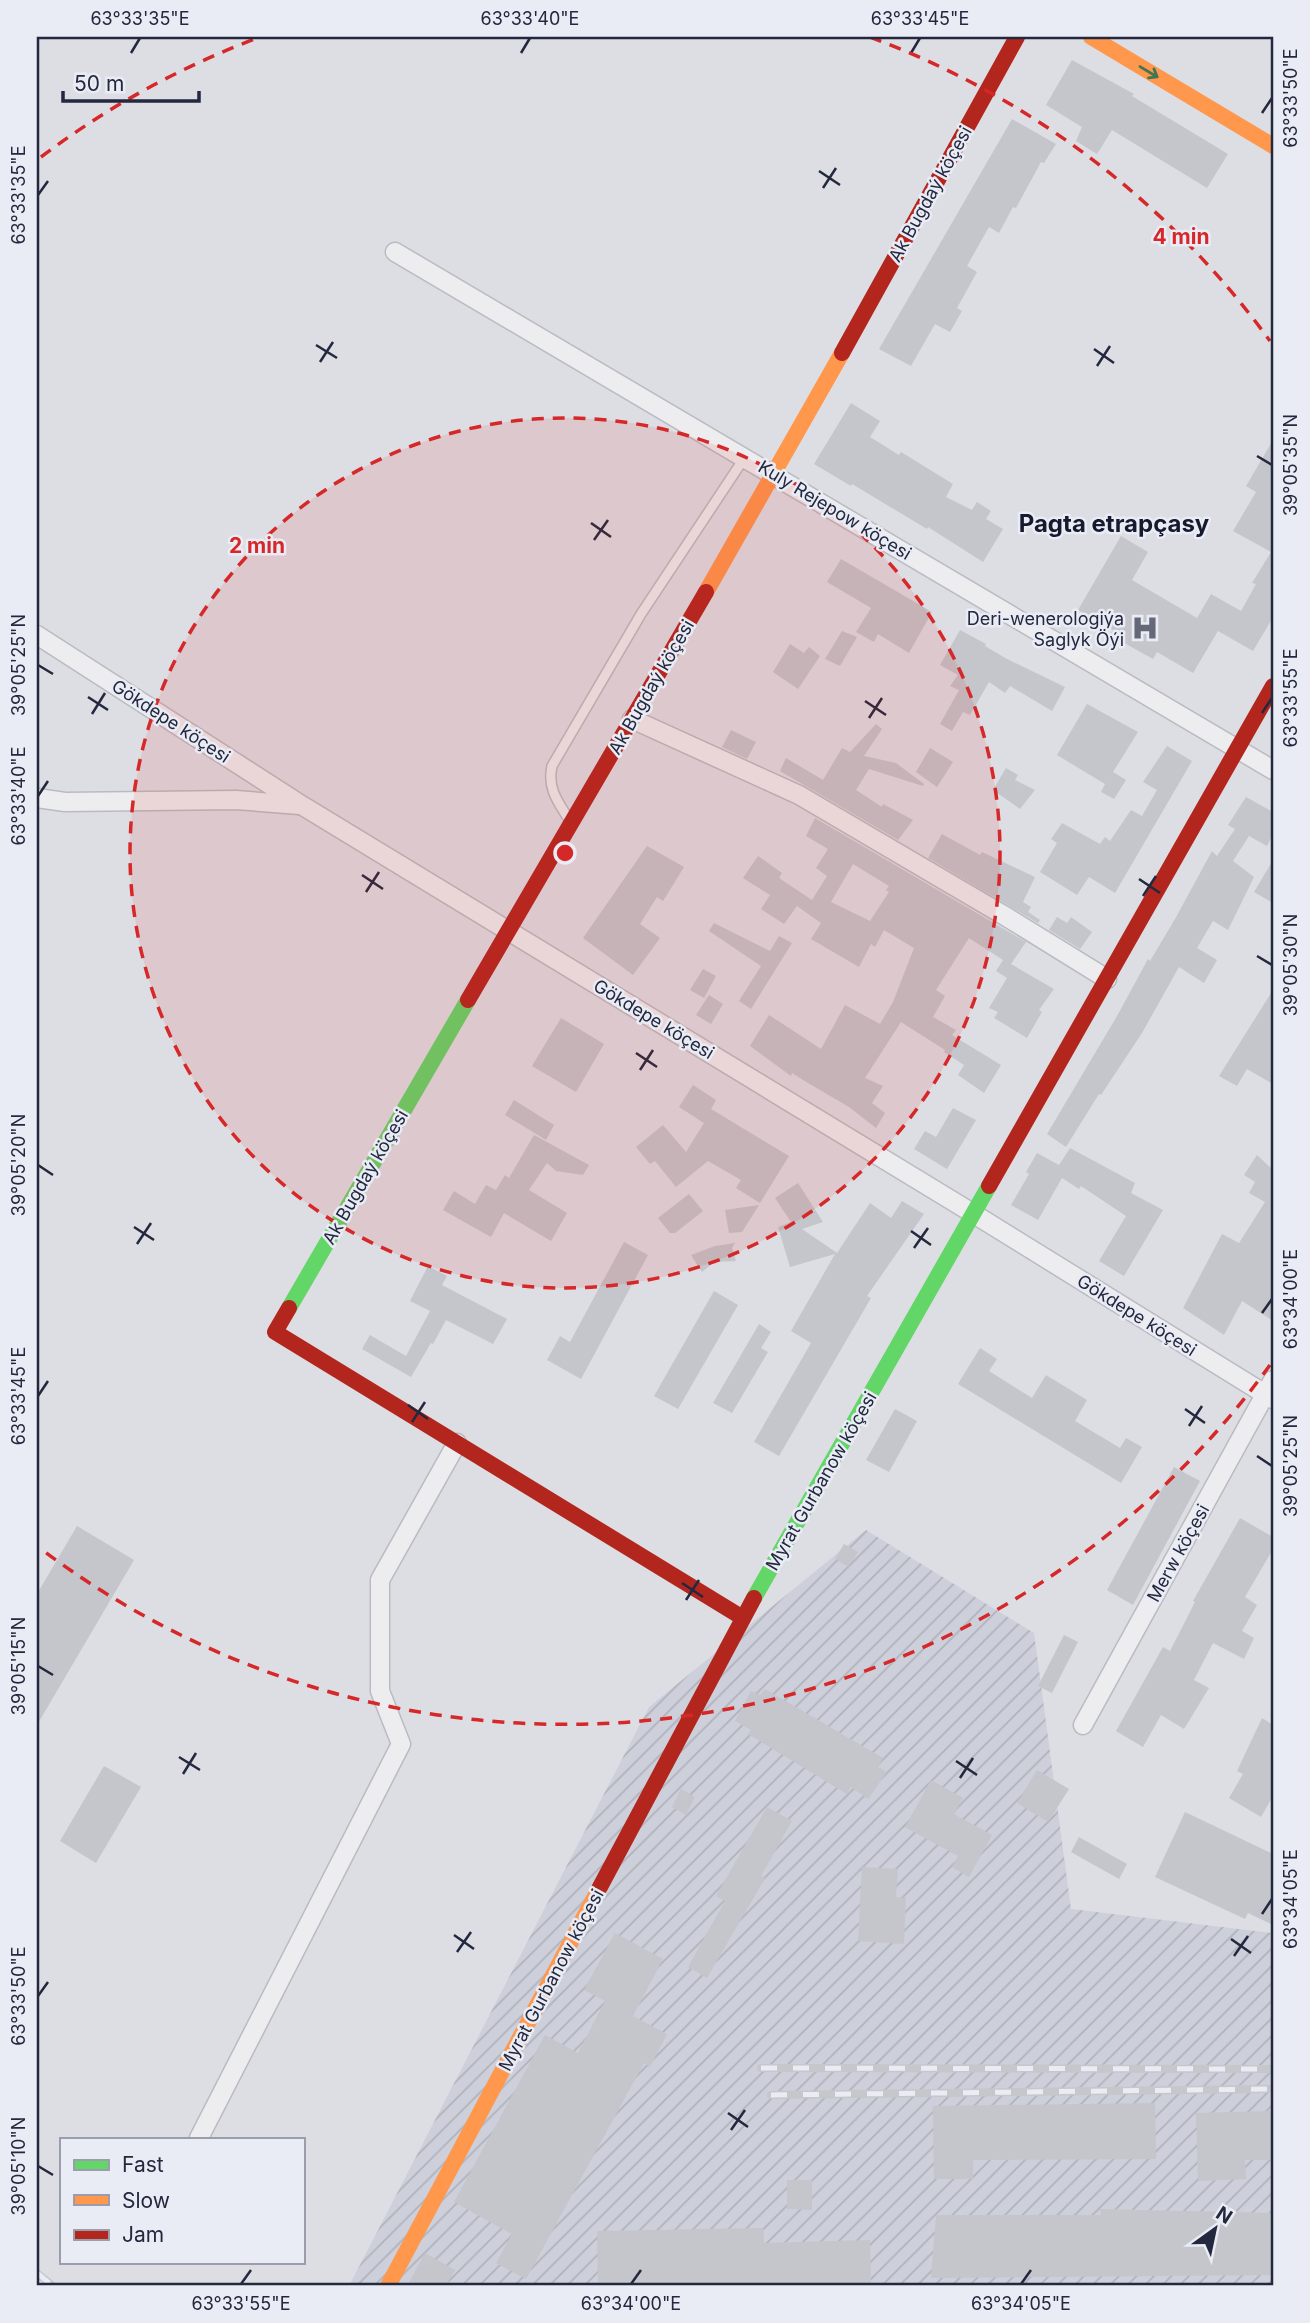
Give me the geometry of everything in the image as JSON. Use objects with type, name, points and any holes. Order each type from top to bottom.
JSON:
[{"type":"street","name":"Ak Bugdaý köçesi","points":[[457,1443],[275,1332],[775,474],[1017,37]]},
{"type":"street","points":[[1091,37],[1273,146]]},
{"type":"street","name":"Kuly Rejepow köçesi","points":[[395,252],[1273,770]]},
{"type":"street","name":"Gökdepe köçesi","points":[[37,635],[303,806],[974,1214],[1271,1391]]},
{"type":"street","name":"Myrat Gurbanow köçesi","points":[[388,2286],[743,1618],[1273,687]]},
{"type":"street","points":[[632,719],[799,795],[1107,979]]},
{"type":"street","points":[[37,798],[65,802],[236,800],[303,806]]},
{"type":"street","name":"Merw köçesi","points":[[1083,1725],[1271,1391]]},
{"type":"street","points":[[199,2138],[401,1744],[380,1691],[380,1580],[457,1443],[743,1618]]},
{"type":"lane","points":[[571,823],[553,794],[550,779],[552,766],[640,614],[745,457]]},
{"type":"shaded area","points":[[866,1530],[1034,1633],[1071,1909],[1273,1933],[1273,2286],[349,2286],[649,1707]]},
{"type":"building","points":[[1072,60],[1134,94],[1132,96],[1228,154],[1207,188],[1112,130],[1097,154],[1076,141],[1082,127],[1046,105]]},
{"type":"building","points":[[1012,119],[1056,144],[1044,163],[1041,162],[999,233],[989,227],[967,266],[977,272],[957,308],[962,311],[950,332],[935,324],[911,366],[879,349]]},
{"type":"building","points":[[851,403],[880,421],[870,437],[899,455],[901,452],[953,484],[946,497],[972,510],[977,502],[991,511],[986,519],[1003,529],[983,562],[928,527],[927,529],[814,464]]},
{"type":"building","points":[[1273,440],[1273,617],[1253,651],[1218,631],[1193,673],[1157,652],[1153,659],[1110,635],[1113,630],[1078,610],[1121,536],[1148,552],[1132,580],[1197,618],[1211,594],[1241,611],[1256,584],[1252,583],[1271,552],[1233,531],[1256,492],[1246,486]]},
{"type":"building","points":[[841,559],[932,612],[909,653],[878,634],[874,642],[856,632],[871,608],[827,582]]},
{"type":"building","points":[[960,630],[1007,659],[1065,687],[1052,711],[1010,686],[1005,693],[989,682],[970,715],[963,712],[952,731],[940,724],[959,690],[950,686],[958,675],[940,665]]},
{"type":"building","points":[[842,631],[857,637],[840,666],[825,659]]},
{"type":"building","points":[[790,644],[804,653],[809,647],[820,656],[798,689],[773,672]]},
{"type":"building","points":[[1087,704],[1138,732],[1113,772],[1126,780],[1114,799],[1101,792],[1105,784],[1057,755]]},
{"type":"building","points":[[876,724],[882,729],[864,756],[896,763],[924,784],[923,786],[869,769],[856,790],[882,807],[883,804],[913,820],[898,840],[780,771],[786,758],[823,780],[842,748],[850,752]]},
{"type":"building","points":[[731,730],[756,742],[747,759],[722,747]]},
{"type":"building","points":[[1167,746],[1192,761],[1115,893],[1089,877],[1077,895],[1040,872],[1057,843],[1051,839],[1062,823],[1100,844],[1105,837],[1110,841],[1131,810],[1142,816],[1157,790],[1143,782]]},
{"type":"building","points":[[930,748],[953,762],[937,787],[916,772]]},
{"type":"building","points":[[1006,768],[1018,775],[1015,780],[1035,790],[1020,809],[993,790]]},
{"type":"building","points":[[1246,797],[1273,812],[1273,834],[1267,846],[1249,836],[1233,861],[1254,877],[1228,930],[1213,921],[1197,948],[1217,960],[1204,983],[1179,967],[1142,1033],[1066,1147],[1047,1134],[1148,959],[1150,961],[1175,919],[1212,851],[1217,856],[1235,829],[1228,825]]},
{"type":"building","points":[[815,818],[1026,942],[1011,964],[1054,989],[1039,1010],[1042,1012],[1027,1038],[994,1018],[998,1012],[989,1008],[1007,978],[996,971],[1003,960],[969,938],[936,990],[945,996],[933,1017],[956,1030],[952,1035],[1001,1065],[984,1093],[958,1075],[964,1065],[901,1022],[865,1078],[883,1086],[872,1103],[885,1113],[876,1128],[849,1107],[792,1073],[791,1076],[750,1046],[769,1015],[821,1049],[845,1005],[880,1024],[893,1002],[914,948],[884,930],[875,947],[871,944],[859,967],[811,939],[821,923],[797,906],[784,924],[761,909],[770,895],[743,878],[758,856],[782,873],[779,878],[812,900],[827,876],[816,868],[828,849],[806,836]],"holes":[[[853,864],[889,886],[886,890],[889,892],[870,921],[831,902]]]},
{"type":"building","points":[[942,834],[980,855],[982,852],[1035,877],[1023,902],[1031,907],[1028,912],[1040,920],[1038,923],[928,858]]},
{"type":"building","points":[[647,846],[684,867],[663,901],[657,897],[640,924],[660,938],[633,975],[583,938]]},
{"type":"building","points":[[1273,860],[1273,903],[1254,892]]},
{"type":"building","points":[[1057,917],[1067,923],[1071,917],[1092,932],[1080,949],[1049,930]]},
{"type":"building","points":[[714,923],[770,951],[779,936],[792,943],[751,1009],[739,1001],[761,966],[709,931]]},
{"type":"building","points":[[703,969],[716,976],[704,998],[690,990]]},
{"type":"building","points":[[1273,990],[1273,1084],[1247,1069],[1237,1086],[1219,1076]]},
{"type":"building","points":[[709,995],[723,1004],[711,1024],[696,1015]]},
{"type":"building","points":[[561,1018],[604,1044],[576,1092],[532,1066]]},
{"type":"building","points":[[693,1085],[716,1100],[711,1109],[789,1156],[760,1203],[736,1188],[741,1180],[708,1161],[676,1187],[655,1161],[650,1164],[636,1147],[663,1125],[686,1152],[704,1123],[679,1107]]},
{"type":"building","points":[[514,1100],[554,1125],[546,1140],[505,1115]]},
{"type":"building","points":[[953,1108],[976,1120],[947,1169],[914,1149],[925,1131],[936,1137]]},
{"type":"building","points":[[534,1135],[589,1165],[583,1175],[556,1171],[547,1163],[529,1190],[567,1213],[551,1241],[504,1213],[491,1237],[443,1210],[454,1191],[475,1204],[486,1185],[496,1190],[505,1175],[509,1178]]},
{"type":"building","points":[[1070,1148],[1135,1183],[1131,1193],[1163,1210],[1124,1276],[1099,1261],[1126,1216],[1081,1186],[1079,1189],[1062,1178],[1038,1220],[1011,1205],[1029,1174],[1026,1172],[1037,1153],[1059,1165]]},
{"type":"building","points":[[1257,1155],[1273,1170],[1273,1321],[1242,1301],[1224,1335],[1183,1308],[1222,1234],[1239,1243],[1265,1202],[1249,1193],[1255,1182],[1244,1175]]},
{"type":"building","points":[[798,1183],[823,1222],[802,1229],[837,1253],[870,1203],[891,1218],[902,1201],[924,1214],[867,1296],[871,1298],[779,1456],[754,1442],[811,1343],[791,1331],[835,1254],[790,1267],[778,1227],[791,1222],[775,1198]]},
{"type":"building","points":[[689,1194],[703,1211],[675,1233],[670,1233],[658,1218]]},
{"type":"building","points":[[759,1205],[742,1232],[729,1233],[725,1210]]},
{"type":"building","points":[[624,1242],[648,1255],[581,1379],[547,1360],[560,1336],[570,1342]]},
{"type":"building","points":[[735,1243],[732,1248],[736,1261],[714,1262],[702,1272],[691,1255],[715,1246]]},
{"type":"building","points":[[428,1266],[447,1276],[442,1285],[507,1319],[493,1344],[446,1320],[411,1377],[362,1349],[370,1335],[406,1356],[430,1311],[410,1301]]},
{"type":"building","points":[[714,1291],[738,1305],[678,1409],[654,1396]]},
{"type":"building","points":[[759,1324],[771,1332],[761,1348],[768,1352],[732,1413],[713,1403]]},
{"type":"building","points":[[980,1348],[997,1359],[989,1371],[1032,1398],[1046,1375],[1087,1400],[1075,1421],[1120,1448],[1126,1438],[1142,1447],[1121,1483],[958,1384]]},
{"type":"building","points":[[895,1409],[917,1421],[889,1472],[866,1460]]},
{"type":"building","points":[[1174,1467],[1200,1481],[1133,1605],[1107,1590]]},
{"type":"building","points":[[1240,1518],[1273,1537],[1273,1549],[1245,1597],[1257,1605],[1242,1631],[1254,1638],[1244,1659],[1213,1643],[1194,1680],[1209,1688],[1184,1729],[1161,1715],[1143,1747],[1116,1731],[1163,1647],[1170,1651],[1195,1602],[1193,1601]]},
{"type":"building","points":[[77,1526],[134,1560],[37,1725],[37,1594]]},
{"type":"building","points":[[844,1544],[858,1552],[848,1567],[835,1559]]},
{"type":"building","points":[[1064,1635],[1078,1642],[1052,1693],[1038,1686]]},
{"type":"building","points":[[765,1689],[883,1758],[878,1767],[887,1772],[868,1799],[851,1787],[847,1794],[748,1734],[751,1730],[735,1721],[751,1691],[760,1695]]},
{"type":"building","points":[[1262,1718],[1273,1725],[1273,1796],[1261,1817],[1229,1798],[1243,1774],[1237,1771]]},
{"type":"building","points":[[104,1766],[141,1787],[96,1863],[60,1841]]},
{"type":"building","points":[[1037,1770],[1069,1789],[1048,1822],[1017,1803]]},
{"type":"building","points":[[931,1780],[963,1798],[954,1814],[992,1835],[969,1877],[952,1867],[958,1856],[905,1827]]},
{"type":"building","points":[[681,1789],[695,1797],[686,1815],[672,1807]]},
{"type":"building","points":[[767,1807],[792,1821],[761,1876],[765,1878],[707,1978],[688,1967],[725,1901],[716,1896]]},
{"type":"building","points":[[1185,1812],[1273,1854],[1273,1925],[1248,1913],[1245,1919],[1155,1877]]},
{"type":"building","points":[[1079,1837],[1127,1864],[1119,1879],[1071,1852]]},
{"type":"building","points":[[862,1867],[898,1869],[896,1897],[906,1898],[904,1944],[858,1941]]},
{"type":"building","points":[[615,1933],[663,1959],[633,2016],[667,2034],[650,2067],[644,2063],[526,2279],[496,2263],[512,2234],[454,2202],[545,2035],[578,2053],[605,2001],[584,1990]]},
{"type":"building","points":[[1155,2103],[1156,2159],[973,2160],[973,2179],[934,2179],[933,2106]]},
{"type":"building","points":[[1273,2111],[1273,2160],[1245,2160],[1246,2179],[1198,2181],[1196,2113]]},
{"type":"building","points":[[787,2180],[812,2180],[812,2210],[787,2209]]},
{"type":"building","points":[[1100,2209],[1273,2213],[1273,2275],[931,2278],[936,2215],[1101,2215]]},
{"type":"building","points":[[763,2228],[764,2243],[870,2240],[871,2286],[598,2286],[597,2231]]},
{"type":"building","points":[[425,2253],[455,2270],[446,2286],[407,2286]]},
{"type":"railway","points":[[761,2068],[1273,2069]]},
{"type":"railway","points":[[771,2095],[1273,2089]]},
{"type":"railway","points":[[37,2273],[53,2286]]},
{"type":"traffic: fast","points":[[289,1308],[468,1000]]},
{"type":"traffic: fast","points":[[754,1598],[989,1186]]},
{"type":"traffic: slow","points":[[1091,37],[1273,146]]},
{"type":"traffic: slow","points":[[706,592],[842,353]]},
{"type":"traffic: slow","points":[[388,2286],[600,1887]]},
{"type":"traffic: jam","points":[[842,353],[1017,37]]},
{"type":"traffic: jam","points":[[468,1000],[706,592]]},
{"type":"traffic: jam","points":[[989,1186],[1273,686]]},
{"type":"traffic: jam","points":[[289,1308],[275,1332],[743,1618]]},
{"type":"traffic: jam","points":[[600,1887],[754,1598]]},
{"type":"place","name":"Deri-wenerologiýa Saglyk Öýi","points":[[1145,628]]},
{"type":"district","name":"Pagta etrapçasy","points":[[1114,523]]}]
